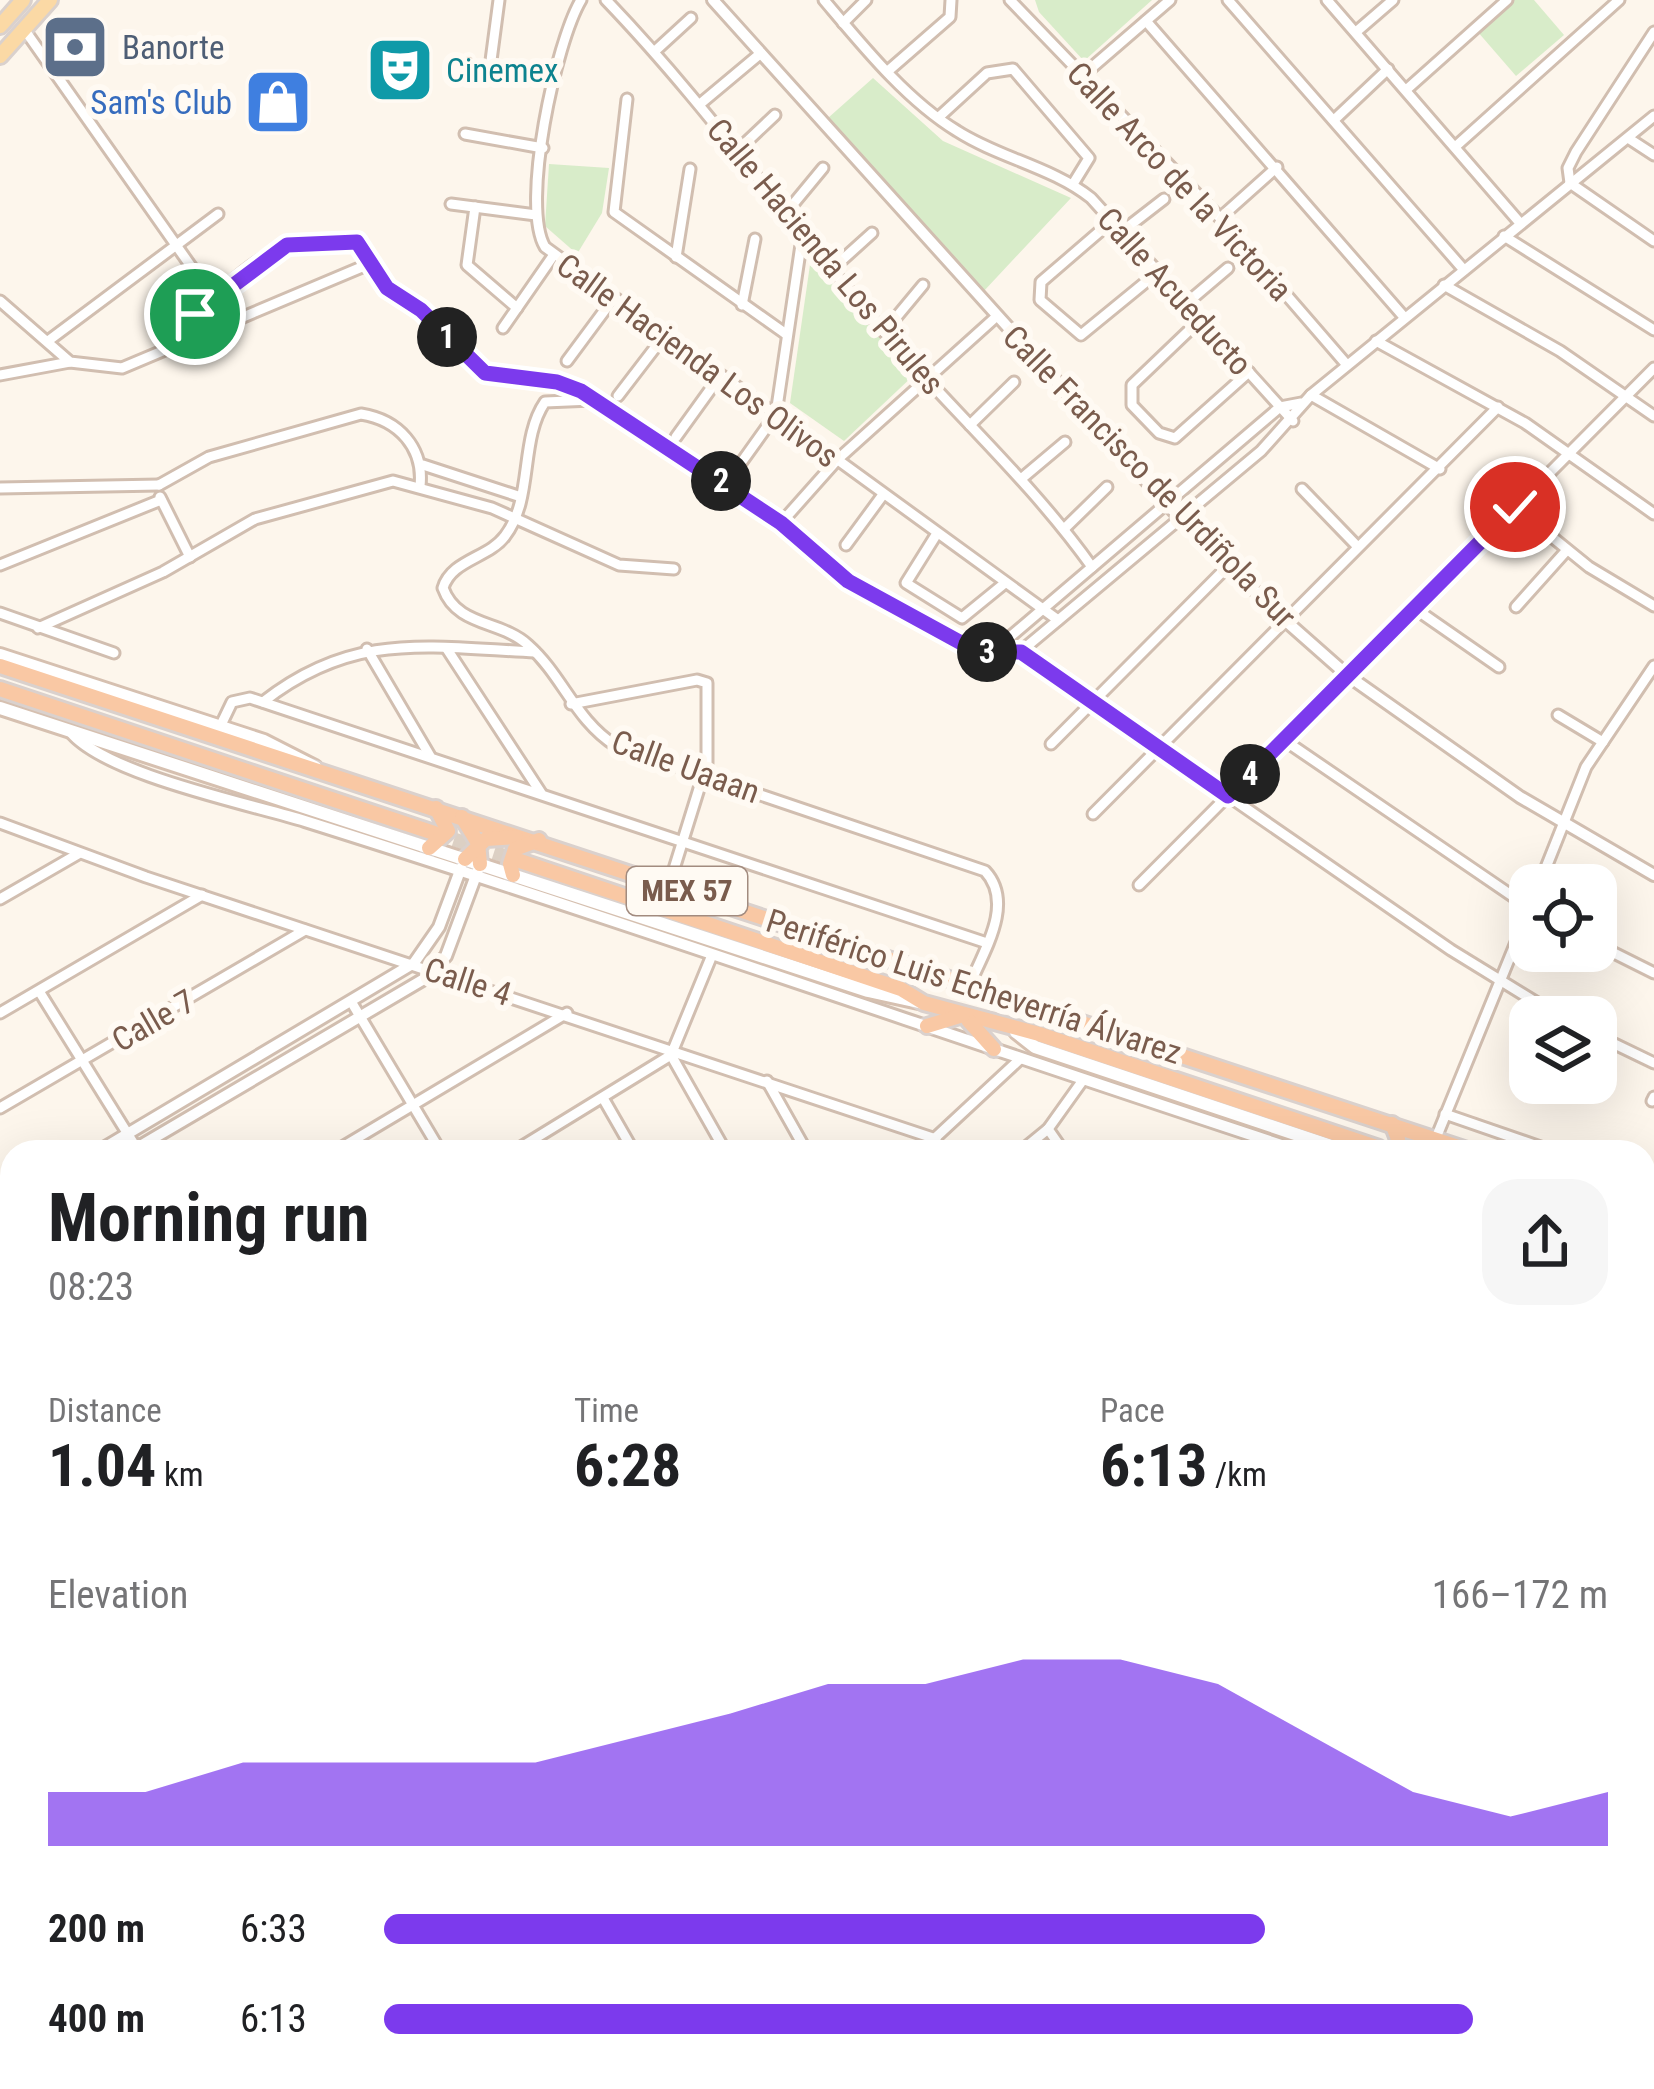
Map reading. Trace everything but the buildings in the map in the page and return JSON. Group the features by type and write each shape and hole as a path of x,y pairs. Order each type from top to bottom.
{"highway":[{"name":"MEX 57","path":"0,666 324,774"},
{"path":"0,689 431,840 448,831 436,808"},
{"name":"Periférico Luis Echeverría Álvarez","path":"324,774 533,838 1392,1124 1423,1140"},
{"path":"458,814 478,843"},
{"path":"478,843 533,838"},
{"path":"516,868 515,849 533,838"},
{"path":"470,868 478,843"},
{"name":"Periférico Luis Echeverría Álvarez","path":"516,868 902,989 924,1003 1016,1032 1039,1034 1357,1140"},
{"path":"927,1026 964,1016 994,1049"},
{"path":"1392,1124 1396,1140"}],"main road":[{"path":"0,26 23,0"},
{"path":"0,56 50,0"},
{"name":"Periférico Luis Echeverría Álvarez","path":"0,655 285,749 324,774"},
{"name":"Periférico Luis Echeverría Álvarez","path":"0,708 431,840 470,868 516,868"},
{"name":"Periférico Luis Echeverría Álvarez","path":"1016,1032 1035,1047 1313,1140"}],"street":[{"path":"490,68 499,0"},
{"name":"Calle Hacienda Los Olivos","path":"581,0 567,27 543,148 536,214 540,238 554,256 1058,620"},
{"name":"Calle Hacienda Los Pirules","path":"606,0 738,150 802,238 1021,479 1092,567"},
{"name":"Calle Francisco de Urdiñola Sur","path":"713,0 1179,517 1288,622 1348,675 1562,824 1654,874"},
{"name":"Calle Acueducto","path":"824,0 939,117 970,139 1073,184 1124,230 1293,421"},
{"path":"843,23 866,0"},
{"path":"888,70 950,16 951,0"},
{"name":"Calle Arco de la Victoria","path":"1010,0 1220,218 1347,365"},
{"path":"1082,76 1170,0"},
{"path":"1228,0 1464,270"},
{"path":"1327,0 1520,223"},
{"path":"1356,32 1393,0"},
{"path":"1406,90 1507,0"},
{"path":"1455,147 1619,0"},
{"path":"655,51 691,18"},
{"path":"1146,21 1404,317"},
{"path":"24,29 173,247 214,299"},
{"path":"1654,32 1568,168 1570,183 1654,241"},
{"path":"700,104 761,53"},
{"path":"469,65 555,80"},
{"path":"939,117 987,73 1013,69 1087,154 1090,165 1073,184"},
{"path":"1334,121 1388,69"},
{"path":"627,98 614,212 787,334"},
{"path":"738,150 775,115"},
{"path":"1021,652 1293,421 1311,394 1654,116"},
{"path":"465,134 543,148"},
{"path":"1628,138 1654,154"},
{"path":"1220,218 1276,167"},
{"path":"785,214 823,168"},
{"path":"676,257 690,169"},
{"path":"1124,230 1164,199"},
{"path":"452,204 536,214"},
{"path":"475,207 467,265 517,308"},
{"path":"48,340 218,214"},
{"path":"1113,220 1041,282 1040,300 1081,335 1158,272"},
{"path":"831,270 872,233"},
{"path":"1504,236 1654,330"},
{"path":"736,470 776,414 802,238"},
{"path":"742,305 754,239"},
{"path":"171,346 195,314 276,251 302,242 357,242 395,295 421,310 477,367 568,384 781,523 848,581 976,651 1021,652 1523,996"},
{"path":"503,328 554,256"},
{"path":"0,375 70,362 122,368 369,264"},
{"path":"1188,302 1228,268"},
{"path":"884,332 923,285"},
{"path":"1444,285 1560,351 1654,416"},
{"path":"567,361 613,299"},
{"path":"0,301 70,362"},
{"path":"781,523 837,460 997,316"},
{"path":"1201,319 1132,385 1132,405 1159,433 1175,438 1249,372"},
{"path":"618,396 664,336"},
{"path":"1376,341 1498,407 1654,514"},
{"path":"1139,885 1654,368"},
{"path":"676,437 720,376"},
{"path":"970,424 1014,382"},
{"path":"1311,394 1440,469"},
{"path":"514,517 535,422 545,403 592,400"},
{"path":"997,648 1280,406 1301,403"},
{"path":"1093,814 1498,407"},
{"path":"0,488 159,485 209,457 348,415 386,421 410,441 423,465 420,486"},
{"path":"1021,479 1065,442"},
{"path":"423,465 518,496"},
{"path":"38,628 190,557 222,535 272,514 381,483 420,486 514,517 619,565 674,569"},
{"path":"159,485 160,500 190,557"},
{"path":"1064,529 1107,487"},
{"path":"1302,489 1357,546"},
{"path":"846,545 882,496"},
{"path":"0,565 160,500"},
{"path":"1515,507 1567,550 1654,606"},
{"name":"Calle Uaaan","path":"514,517 504,538 453,571 442,589 460,613 513,635 535,652 592,729 616,746 985,871 999,892 988,943 969,986"},
{"path":"936,535 907,574 906,583 914,590 962,618 1005,583"},
{"path":"1516,607 1567,550"},
{"path":"1051,744 1228,566"},
{"path":"1414,608 1499,667"},
{"path":"0,613 114,653"},
{"path":"263,702 314,667 367,649 535,652"},
{"path":"367,649 430,756"},
{"path":"447,649 541,793"},
{"path":"1547,864 1603,742 1654,666"},
{"path":"571,704 705,680 704,775 669,885"},
{"path":"220,727 232,702 250,698 988,943"},
{"path":"1558,715 1603,742"},
{"name":"Periférico Luis Echeverría Álvarez","path":"70,731 88,748 148,773 470,868 1018,1060 1266,1140"},
{"path":"1284,740 1509,894"},
{"name":"Calle 4","path":"0,823 78,854 936,1139"},
{"path":"0,899 78,854"},
{"path":"118,1140 414,963 470,868"},
{"path":"154,1140 434,970 454,938 470,868"},
{"path":"0,1013 202,895"},
{"name":"Calle 7","path":"0,1108 305,930"},
{"path":"1617,954 1654,973"},
{"path":"536,1140 673,1052 712,955"},
{"path":"1437,1140 1509,958"},
{"path":"39,991 130,1140"},
{"path":"352,1003 434,1140"},
{"path":"354,1140 567,1013"},
{"path":"1617,1045 1654,1063"},
{"path":"673,1052 720,1140"},
{"path":"936,1139 1018,1060"},
{"path":"1035,1140 1083,1080"},
{"path":"767,1081 800,1140"},
{"path":"603,1099 627,1140"},
{"path":"1444,1114 1520,1140"},
{"path":"1048,1129 1056,1140"}],"green space":[{"path":"1035,0 1152,0 1084,61 1039,12"},
{"path":"1513,0 1534,0 1564,35 1516,76 1477,31"},
{"path":"873,78 943,141 1071,198 983,292 828,118"},
{"path":"549,164 609,168 602,213 577,254 545,226"},
{"path":"812,251 916,373 844,441 790,403"}],"tunnel":[{"path":"434,833 520,861"}],"place":[{"name":"Banorte","path":"75,47"},
{"name":"Cinemex","path":"400,70"},
{"name":"Sam's Club","path":"278,102"}],"route":[{"path":"195,314 287,245 357,242 387,288 421,310 485,373 568,384 581,391 781,523 848,581 976,651 1021,652 1228,796 1515,507"}]}
